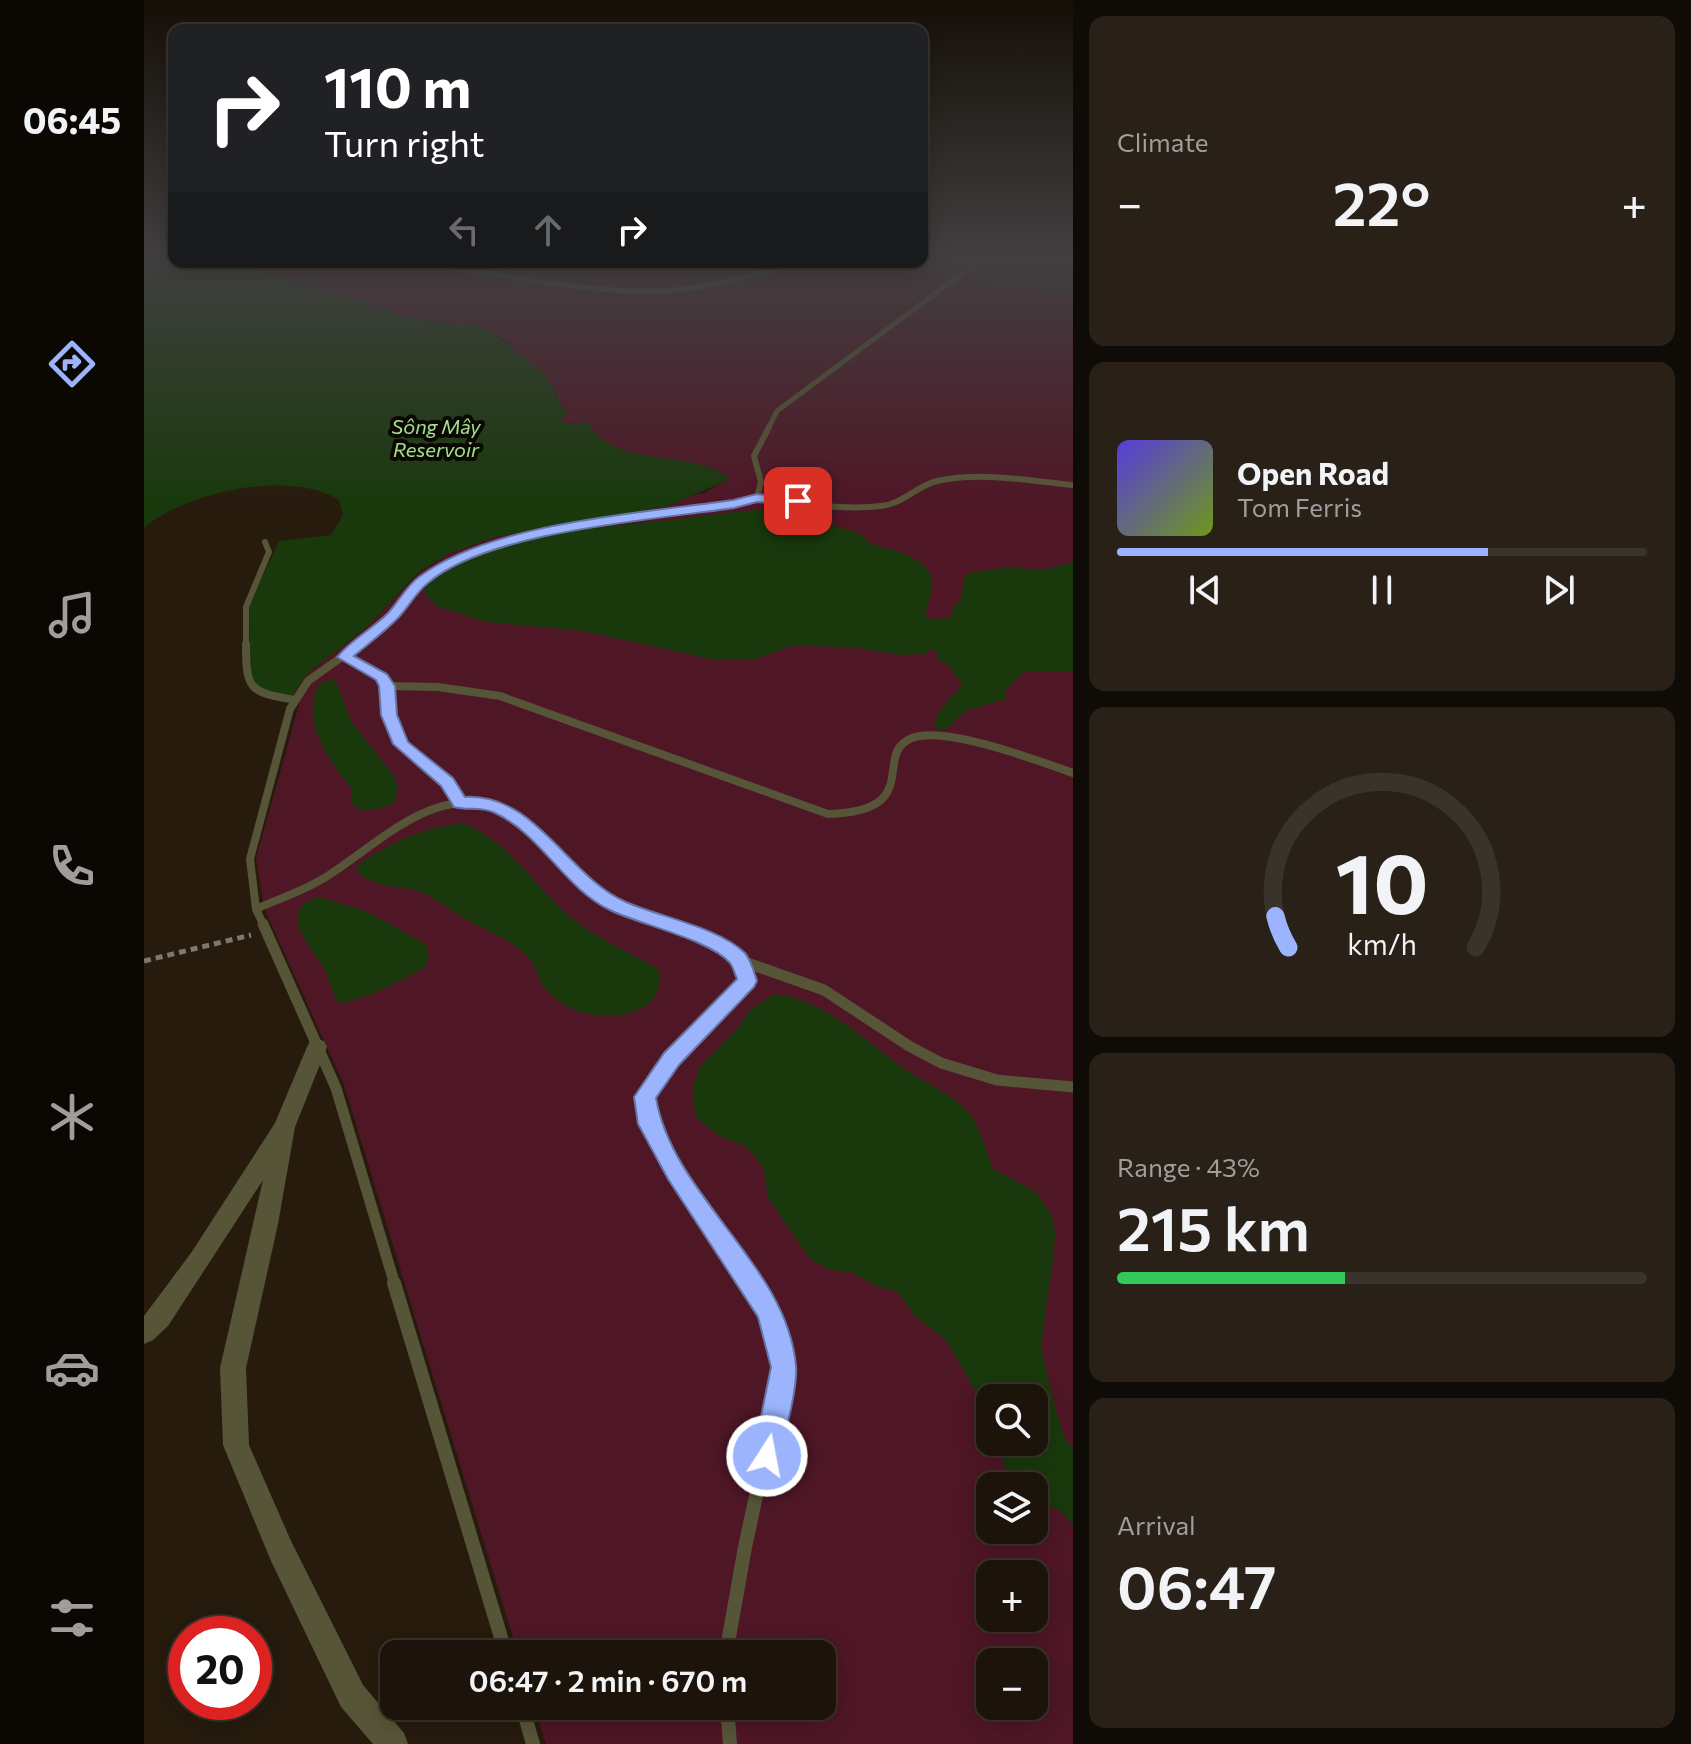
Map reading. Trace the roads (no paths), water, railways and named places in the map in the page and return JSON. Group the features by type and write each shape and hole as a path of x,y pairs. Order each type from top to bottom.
{"street":[{"path":"144,1332 159,1318 199,1261 284,1127 317,1047"},
{"path":"284,1127 266,1224 233,1368 236,1445 281,1551 352,1696 393,1744"}],"lane":[{"path":"757,498 761,482 754,456 777,411 873,339"},
{"path":"502,1640 336,1088 256,909 250,859 252,845 295,700 308,681 344,657 392,616 422,580 460,557 536,534 743,503 757,498 887,506 909,499 928,483 941,480 997,479 1073,485"},
{"path":"265,542 269,552 245,614 246,678 251,686 261,692 295,700"},
{"path":"344,657 382,677 387,686 386,704 401,744 447,782 460,803"},
{"path":"387,686 438,687 500,696 828,814 855,816 874,807 893,783 896,752 908,739 924,735 964,741 1073,773"},
{"path":"256,909 326,878 416,817 435,808 483,801 505,811 532,831 588,887 616,906 720,945 739,960 807,982 844,1001 925,1056 977,1074 1027,1086 1073,1087"},
{"path":"728,1640 784,1367 769,1312 676,1172 649,1124 645,1097 671,1059 747,981 739,960"},
{"path":"526,1720 533,1744"},
{"path":"728,1720 730,1744"}],"water":[{"name":"Sông Mây Reservoir","path":"144,339 501,339 544,375 567,412 560,419 567,424 588,422 600,437 616,447 699,464 717,470 730,479 668,506 495,537 450,553 419,572 366,628 309,672 291,697 268,691 250,677 249,606 279,541 331,535 343,515 339,500 319,491 294,486 239,489 185,504 144,528"},
{"path":"801,508 810,517 860,534 871,544 901,552 922,563 931,574 932,588 925,616 932,619 951,618 954,604 960,602 965,576 969,573 1007,567 1044,570 1073,562 1073,672 1024,672 1006,690 1006,699 965,711 945,730 934,728 936,721 941,709 962,685 949,666 938,659 937,651 899,655 858,648 794,645 755,659 716,660 582,631 487,622 438,607 425,595 425,586 452,569 481,555 543,537"},
{"path":"332,679 337,683 351,721 395,777 398,789 394,803 376,810 358,809 352,802 352,789 326,753 315,727 314,699 319,684"},
{"path":"463,823 480,831 509,854 559,907 583,926 658,969 658,989 653,998 645,1006 620,1015 592,1015 578,1011 554,997 521,950 428,895 373,882 358,872 357,866 394,843 420,832"},
{"path":"319,897 366,911 426,944 429,957 425,968 373,994 340,1004 325,970 300,929 298,919 299,910"},
{"path":"774,994 814,1006 850,1027 900,1066 957,1101 968,1112 983,1138 992,1168 1036,1192 1052,1216 1054,1251 1041,1347 1056,1411 1065,1438 1073,1449 1073,1525 1060,1511 1048,1505 1048,1472 1008,1472 1000,1456 1048,1456 1048,1384 976,1384 976,1392 946,1340 914,1315 898,1292 877,1286 850,1272 830,1270 810,1259 768,1198 764,1170 755,1156 743,1145 721,1137 697,1119 693,1102 694,1083 700,1067 736,1030 750,1010"}]}
